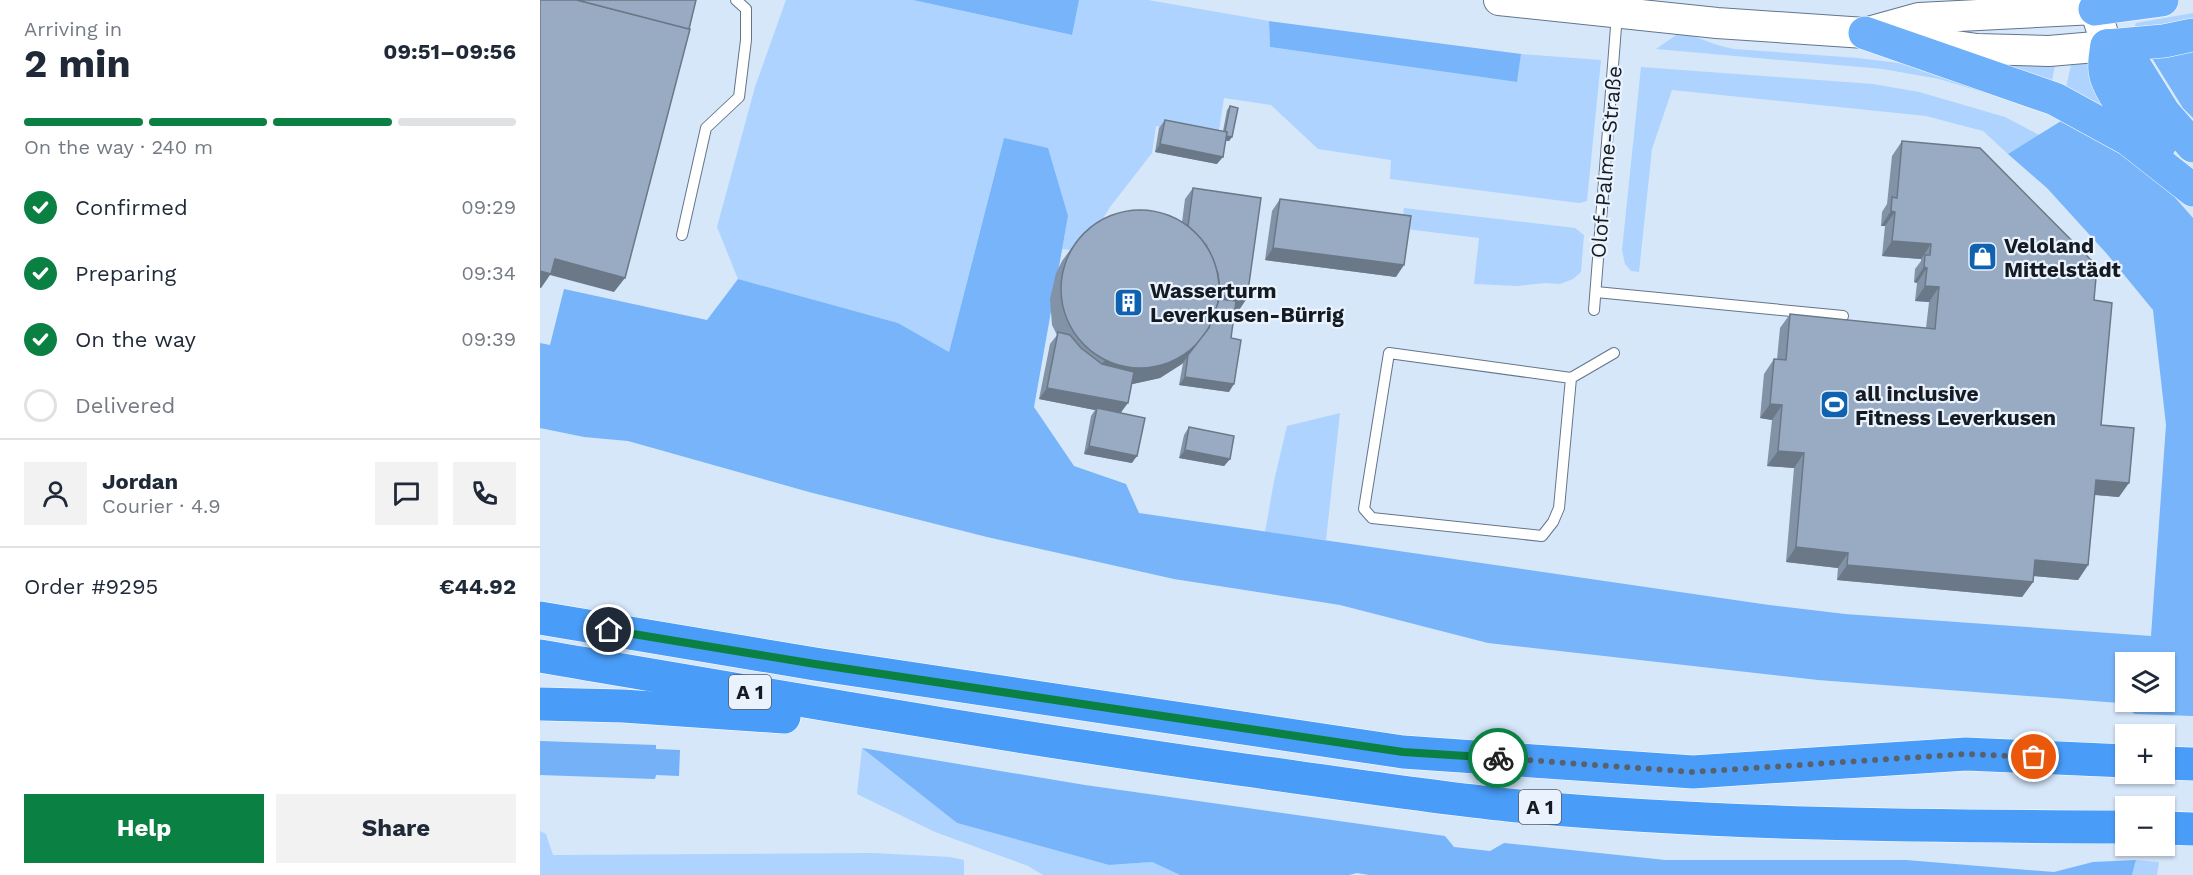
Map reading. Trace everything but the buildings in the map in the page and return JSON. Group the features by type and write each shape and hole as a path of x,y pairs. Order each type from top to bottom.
{"highway":[{"path":"2095,9 2162,0"},
{"path":"1865,33 2055,99 2128,139 2193,190"},
{"path":"2107,46 2164,41 2193,35"},
{"path":"2107,46 2126,56 2164,113 2193,146"},
{"path":"2107,46 2104,65 2106,78 2119,100 2136,123 2193,172"},
{"name":"A 1","path":"540,618 815,664 1403,752 1693,772 1966,754 2115,761"},
{"name":"A 1","path":"540,656 960,728 1325,782 1507,805 1699,818 1933,826 2115,827"},
{"path":"540,704 623,706 960,728"},
{"path":"2175,828 2193,829"}],"main road":[{"path":"1499,0 1717,23 1865,33 1977,49 2049,51 2107,46 2095,9 1919,18 1865,33"}],"lane":[{"path":"682,235 706,128 739,97 746,40 746,9 736,0"},
{"name":"Olof-Palme-Straße","path":"1594,310 1617,13"},
{"path":"1596,292 1843,316"},
{"path":"1571,378 1559,508 1553,522 1542,536 1372,518 1365,509 1389,353 1571,378 1614,353"}],"shaded area":[{"path":"786,0 913,0 1071,35 1079,0 1148,0 1269,21 1270,47 1517,82 1521,54 1601,60 1587,201 1579,203 1390,179 1391,160 1318,149 1271,105 1224,98 1218,137 1156,126 1152,153 1110,207 1083,251 1062,249 1068,216 1004,138 949,352 898,323 738,279 717,227 755,87"},
{"path":"913,0 1079,0 1072,35"},
{"path":"2193,13 2193,26 2134,28 2136,23"},
{"path":"1269,21 1521,54 1517,82 1270,47"},
{"path":"1679,33 1734,49 1858,58 1914,65 2013,101 1939,79 1883,69 1656,49"},
{"path":"2193,48 2193,118 2183,108 2152,58"},
{"path":"2087,63 2097,85 2120,118 2065,92 2071,65"},
{"path":"2055,65 2051,86 2003,66"},
{"path":"1641,67 1873,84 1919,92 2005,117 2039,135 2008,154 1983,131 1926,116 1672,90 1652,149 1639,272 1631,271 1625,264 1622,250"},
{"path":"2066,118 2157,177 2193,218 2193,716 2135,714 2132,712 2175,712 2175,652 2115,652 2115,703 1818,680 1488,643 1340,605 1174,579 987,537 809,492 628,441 584,437 540,428 540,343 550,345 564,289 707,320 738,279 898,323 949,352 1004,138 1048,148 1068,216 1034,407 1074,466 1126,484 1139,513 1769,605 1845,614 2151,636 2166,425 2153,310 2107,254 2047,188 2008,154"},
{"path":"1404,208 1575,228 1584,235 1581,272 1573,279 1560,284 1517,286 1474,284 1479,238 1406,229 1402,225"},
{"path":"1340,413 1326,540 1265,532 1287,426"},
{"path":"540,741 656,745 656,749 680,750 679,776 656,775 655,779 540,775"},
{"path":"862,748 957,823 1109,865 1152,862 1180,875 1043,875 1028,866 935,832 857,794"},
{"path":"862,748 1085,785 1445,836 1454,847 1490,851 1504,843 1665,860 1906,860 2054,872 2093,862 2136,860 2132,875 1369,875 1357,873 1349,875 1180,875 1152,862 1109,865 957,823"},
{"path":"540,831 546,834 553,855 873,853 950,857 964,860 964,875 540,875"},
{"path":"2136,860 2159,862 2157,875 2132,875"}],"way so far":[{"path":"1498,758 1693,772 1966,754 2034,757"}],"place":[{"name":"Veloland Mittelstädt","path":"1983,257"},
{"name":"Wasserturm Leverkusen-Bürrig","path":"1129,302"},
{"name":"all inclusive Fitness Leverkusen","path":"1834,405"}],"route":[{"path":"609,630 815,664 1403,752 1498,758"}]}
